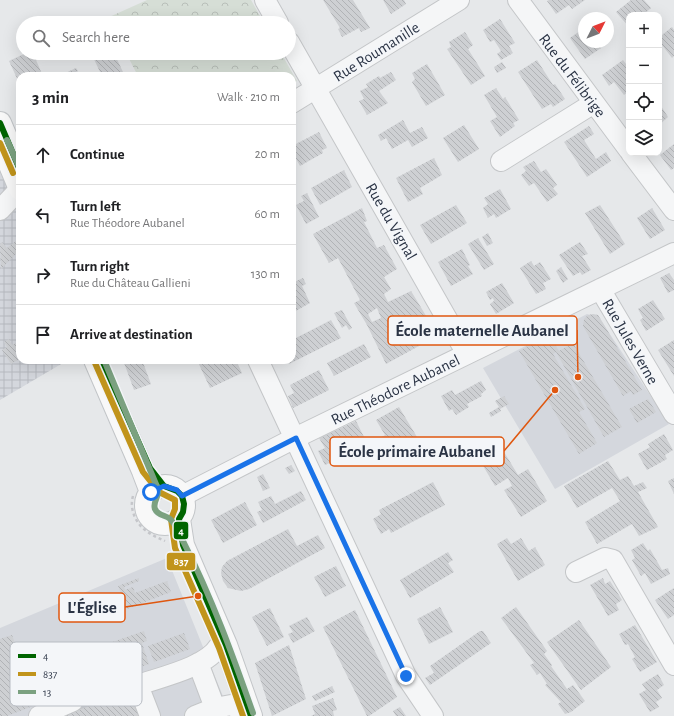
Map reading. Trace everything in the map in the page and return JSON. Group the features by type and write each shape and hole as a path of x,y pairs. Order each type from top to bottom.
{"main road":[{"path":"0,123 16,161"},
{"path":"0,142 16,179"},
{"path":"97,364 143,471 165,491 184,504 183,512 172,522"},
{"path":"104,364 150,468 165,491"},
{"path":"165,491 147,498 145,506 151,519 172,522"},
{"path":"172,522 176,545 246,714"},
{"path":"172,522 226,645 246,714"}],"street":[{"path":"265,0 274,16"},
{"name":"Rue Roumanille","path":"296,100 459,0"},
{"name":"Rue du Félibrige","path":"518,0 626,146"},
{"name":"Rue du Vignal","path":"296,54 468,354"},
{"path":"501,161 594,103"},
{"path":"633,156 674,210"},
{"path":"0,210 16,194"},
{"name":"Rue Théodore Aubanel","path":"165,491 296,438 674,253"},
{"name":"Rue Jules Verne","path":"600,289 674,414"},
{"path":"260,364 296,438 406,676 434,716"},
{"path":"576,572 605,558 613,560 674,665"},
{"path":"142,684 198,663 212,656 219,646"},
{"path":"198,663 215,708"},
{"path":"142,695 150,716"},
{"path":"195,716 215,708 231,705 246,714"},
{"path":"39,716 62,706"}],"shaded area":[{"path":"0,171 16,209 16,364 61,364 0,400"},
{"path":"587,314 600,319 669,424 555,489 483,368"},
{"path":"167,558 231,716 0,716 0,628"}],"green space":[{"path":"147,0 251,0 260,16 111,16"},
{"path":"130,60 285,60 292,72 136,72"}],"building":[{"path":"323,0 353,0 370,28 361,32 359,28 342,37 338,29 340,28"},
{"path":"383,0 404,0 406,4 391,14"},
{"path":"585,0 572,9 569,5 556,14 547,1"},
{"path":"631,0 644,0 651,8 646,12 626,12 626,24 616,12"},
{"path":"500,19 515,43 509,46 513,53 501,60 497,54 501,51 494,40 490,42 483,30"},
{"path":"672,27 674,30 674,56 672,58 662,45 662,35"},
{"path":"465,32 473,45 468,49 485,76 471,85 447,49 451,47 449,42"},
{"path":"578,32 578,48 601,48 585,59 570,38"},
{"path":"16,58 16,60 36,60 41,72 16,72 16,76 9,61"},
{"path":"94,60 117,60 123,72 100,72"},
{"path":"537,60 553,85 555,84 565,99 553,107 551,104 542,109 518,72"},
{"path":"623,60 626,64 626,93 624,95 614,82 609,86 602,75"},
{"path":"502,62 506,68 497,73 494,67"},
{"path":"427,64 445,95 426,106 412,82 415,79 412,73"},
{"path":"76,68 78,71 76,72 68,72"},
{"path":"391,72 396,80 379,91 388,103 367,115 359,101 364,99 360,91 368,87 366,84 379,76 380,78"},
{"path":"496,88 503,99 505,97 519,120 513,123 515,126 500,137 490,121 497,117 484,95"},
{"path":"662,108 668,117 662,122"},
{"path":"403,120 410,133 422,127 428,138 412,147 408,140 392,149 386,138 381,141 378,135"},
{"path":"464,125 479,149 458,162 443,138"},
{"path":"589,126 594,134 584,140 596,159 606,152 611,161 587,177 564,142"},
{"path":"319,132 327,148 322,150 323,153 300,166 296,158 296,144"},
{"path":"674,144 674,168 671,170 661,156"},
{"path":"434,158 442,175 420,188 423,194 408,202 396,178"},
{"path":"534,161 541,172 546,169 557,185 553,188 558,194 547,202 534,183 529,186 521,175 526,171 523,167"},
{"path":"344,170 352,187 320,205 311,188"},
{"path":"500,189 511,209 496,218 494,214 488,218 483,208 488,204 484,198"},
{"path":"307,193 319,217 306,224 296,205 304,201 301,196"},
{"path":"456,205 467,223 431,244 420,225"},
{"path":"600,205 625,244 610,254 585,213"},
{"path":"362,208 367,221 364,222 377,248 384,245 397,269 384,277 391,289 384,294 388,302 411,291 431,324 421,329 428,341 386,364 367,325 354,303 360,300 338,258 329,263 313,234","holes":["377,308 381,318 372,322 368,314"]},
{"path":"652,208 665,230 650,239 637,218"},
{"path":"488,233 493,243 487,246 482,237"},
{"path":"478,238 494,264 484,270 468,244"},
{"path":"16,241 16,254 1,269 0,244 2,242 7,248"},
{"path":"580,242 588,254 582,256 591,270 582,275 580,272 573,276 559,255"},
{"path":"462,249 470,265 468,266 473,274 451,286 438,262"},
{"path":"531,261 534,266 540,262 551,279 543,283 546,289 536,294 520,268"},
{"path":"561,267 568,279 563,283 556,271"},
{"path":"669,273 674,280 674,290 668,293 660,278"},
{"path":"303,278 306,284 302,286 310,303 296,311 296,281"},
{"path":"502,283 514,303 496,314 490,304 494,301 493,298 490,300 486,292"},
{"path":"653,300 665,319 646,331 640,320 643,318 638,309"},
{"path":"342,310 352,328 349,330 346,325 342,328 334,313"},
{"path":"588,315 598,315 642,390 633,395 631,391 623,396 583,326 584,319"},
{"path":"331,320 341,338 296,360 296,338"},
{"path":"550,337 559,351 573,343 622,427 604,437 556,352 553,354 585,409 579,412 597,443 579,454 519,351 538,340 539,343"},
{"path":"9,339 12,345 16,343 16,361 11,364 2,350 7,347 4,342"},
{"path":"674,340 674,376 658,350"},
{"path":"364,344 371,357 334,376 327,363"},
{"path":"124,364 144,364 151,384 134,390"},
{"path":"199,364 238,364 242,373 210,388"},
{"path":"319,370 329,390 293,408 288,396 294,393 290,385"},
{"path":"481,381 486,390 481,394 482,396 467,404 469,407 456,415 452,409 449,411 441,396 452,390 455,395"},
{"path":"504,396 509,404 500,409 501,411 491,417 489,413 499,407 495,401"},
{"path":"648,399 656,412 637,423 629,409"},
{"path":"399,407 426,452 412,460 409,455 418,450 413,442 386,459 376,441 385,435 376,420"},
{"path":"356,421 368,445 325,465 318,451 325,448 319,438"},
{"path":"664,434 673,450 665,455 667,459 647,470 638,454 650,447 648,444"},
{"path":"501,447 518,475 528,469 547,501 521,517 504,490 512,486 508,478 495,486 479,459"},
{"path":"608,461 620,480 628,476 634,486 643,482 647,488 638,492 658,527 639,536 632,524 597,544 585,522 620,501 612,488 577,508 564,486"},
{"path":"291,465 295,471 289,474 285,468"},
{"path":"263,474 270,488 263,491 257,477"},
{"path":"674,478 674,494 668,481"},
{"path":"433,482 445,505 391,533 389,529 381,534 373,519 381,514 379,510"},
{"path":"301,491 306,500 263,523 257,512 262,510 258,502 271,496 275,504"},
{"path":"245,502 257,525 223,543 211,520"},
{"path":"288,529 297,546 318,535 325,548 249,589 241,591 228,588 223,581 221,573 222,567 227,561"},
{"path":"507,538 511,544 521,538 529,551 535,547 545,565 518,581 497,544"},
{"path":"643,543 648,551 650,549 662,570 668,568 670,574 651,584 645,573 641,576 632,560 635,558 631,550"},
{"path":"448,552 453,560 448,563 454,572 410,598 400,580"},
{"path":"336,566 346,586 325,597 314,577"},
{"path":"139,578 139,581 124,587 125,590 133,587 135,593 167,581 171,592 127,609 118,586"},
{"path":"603,578 605,584 610,581 622,600 616,604 619,610 608,616 590,585"},
{"path":"674,588 674,615 668,619 655,600"},
{"path":"440,607 453,632 429,644 417,619"},
{"path":"516,607 547,651 544,654 567,689 573,685 585,701 571,712 565,714 558,704 561,702 545,685 547,684 540,673 537,675 530,665 534,663 501,618"},
{"path":"270,608 284,637 267,646 252,617"},
{"path":"355,610 397,697 369,716 367,716 323,627"},
{"path":"307,617 315,631 293,643 288,634 293,632 289,626"},
{"path":"579,620 611,667 581,690 547,642"},
{"path":"635,625 657,662 640,672 632,659 635,657 628,644 625,645 619,634"},
{"path":"144,631 147,641 142,643 112,642"},
{"path":"480,631 483,631 491,643 430,685 425,678 434,673 430,666"},
{"path":"184,633 190,649 154,662 148,646"},
{"path":"12,635 15,642 10,642 10,706 33,706 7,716 0,716 0,639"},
{"path":"142,643 149,664 142,666"},
{"path":"289,645 306,699 272,716 255,663"},
{"path":"658,674 664,685 657,690 662,698 656,702 659,707 650,712 639,694 646,690 642,684"},
{"path":"332,686 335,692 315,701 312,696"},
{"path":"333,698 337,710 333,711 334,716 311,716 315,714 312,706"},
{"path":"79,706 135,706 139,716 59,716 80,708"},
{"path":"400,707 406,716 396,716 393,711"}],"transit line":[{"name":"4","path":"0,123 16,161"},
{"name":"13","path":"7,140 16,160"},
{"name":"837","path":"0,143 13,173"},
{"name":"837","path":"95,364 143,472 159,492 175,500 175,509 171,519 175,548 219,648 243,716"},
{"name":"4","path":"104,364 150,468 164,486 177,491 182,496 184,504 183,512 179,519 183,545 226,645 251,716"},
{"name":"13","path":"106,364 158,489 158,494 154,504 155,509 158,513 170,519 178,530 222,627 253,713"}],"place":[{"name":"École maternelle Aubanel","path":"578,377"},
{"name":"École primaire Aubanel","path":"555,390"},
{"name":"L'Église","path":"198,596"}],"route":[{"path":"151,492 154,489 164,486 177,490 182,496 296,438 406,676"}]}
